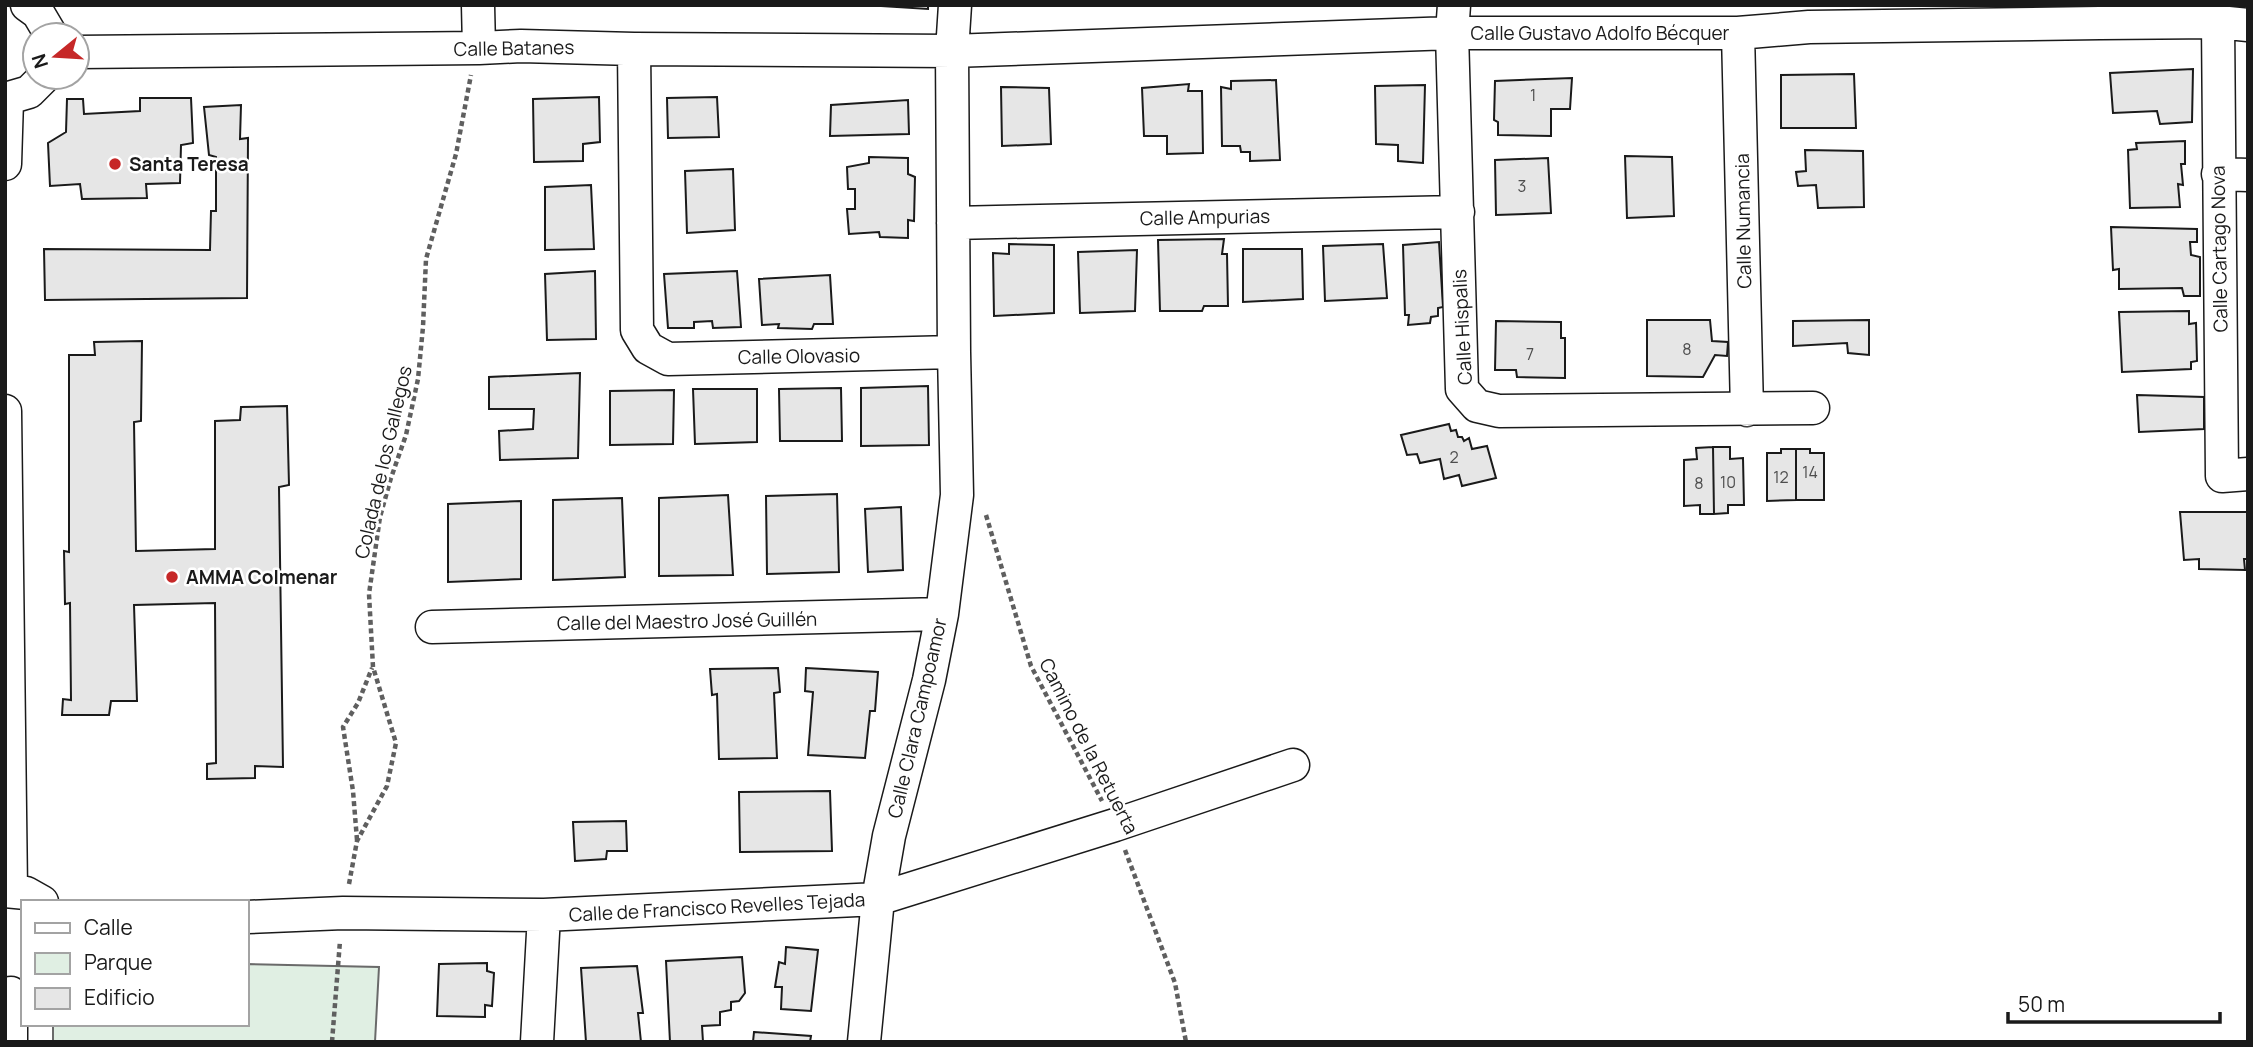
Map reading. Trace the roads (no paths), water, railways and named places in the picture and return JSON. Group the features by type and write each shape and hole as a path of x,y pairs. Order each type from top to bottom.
{"street":[{"path":"27,5 38,13 43,21"},
{"path":"478,5 479,48"},
{"path":"954,352 952,51 955,5"},
{"name":"Calle Gustavo Adolfo Bécquer","path":"952,51 1453,19 1738,33 1809,27 2233,23"},
{"name":"Calle Hispalis","path":"1453,19 1462,388 1477,405 1499,411 1813,408"},
{"name":"Calle Cartago Nova","path":"2233,23 2235,475"},
{"name":"Calle Numancia","path":"1738,33 1747,410"},
{"name":"Calle Batanes","path":"91,52 521,46 952,51"},
{"name":"Calle Olovasio","path":"634,49 637,330 648,348 668,359 954,352"},
{"path":"5,164 6,100 30,91"},
{"name":"Calle Ampurias","path":"953,223 1458,212"},
{"name":"Calle Clara Campoamor","path":"864,1042 878,899 889,836 929,680 942,614 957,495 954,352"},
{"path":"5,411 8,890 26,893 38,900"},
{"name":"Calle del Maestro José Guillén","path":"432,627 942,614"},
{"name":"Calle de Francisco Revelles Tejada","path":"248,917 343,913 544,915 878,899 1115,825 1293,765"},
{"path":"537,1042 544,915"},
{"path":"11,1042 13,992"}],"place":[{"name":"Santa Teresa","path":"115,164"},
{"name":"AMMA Colmenar","path":"172,577"}]}
